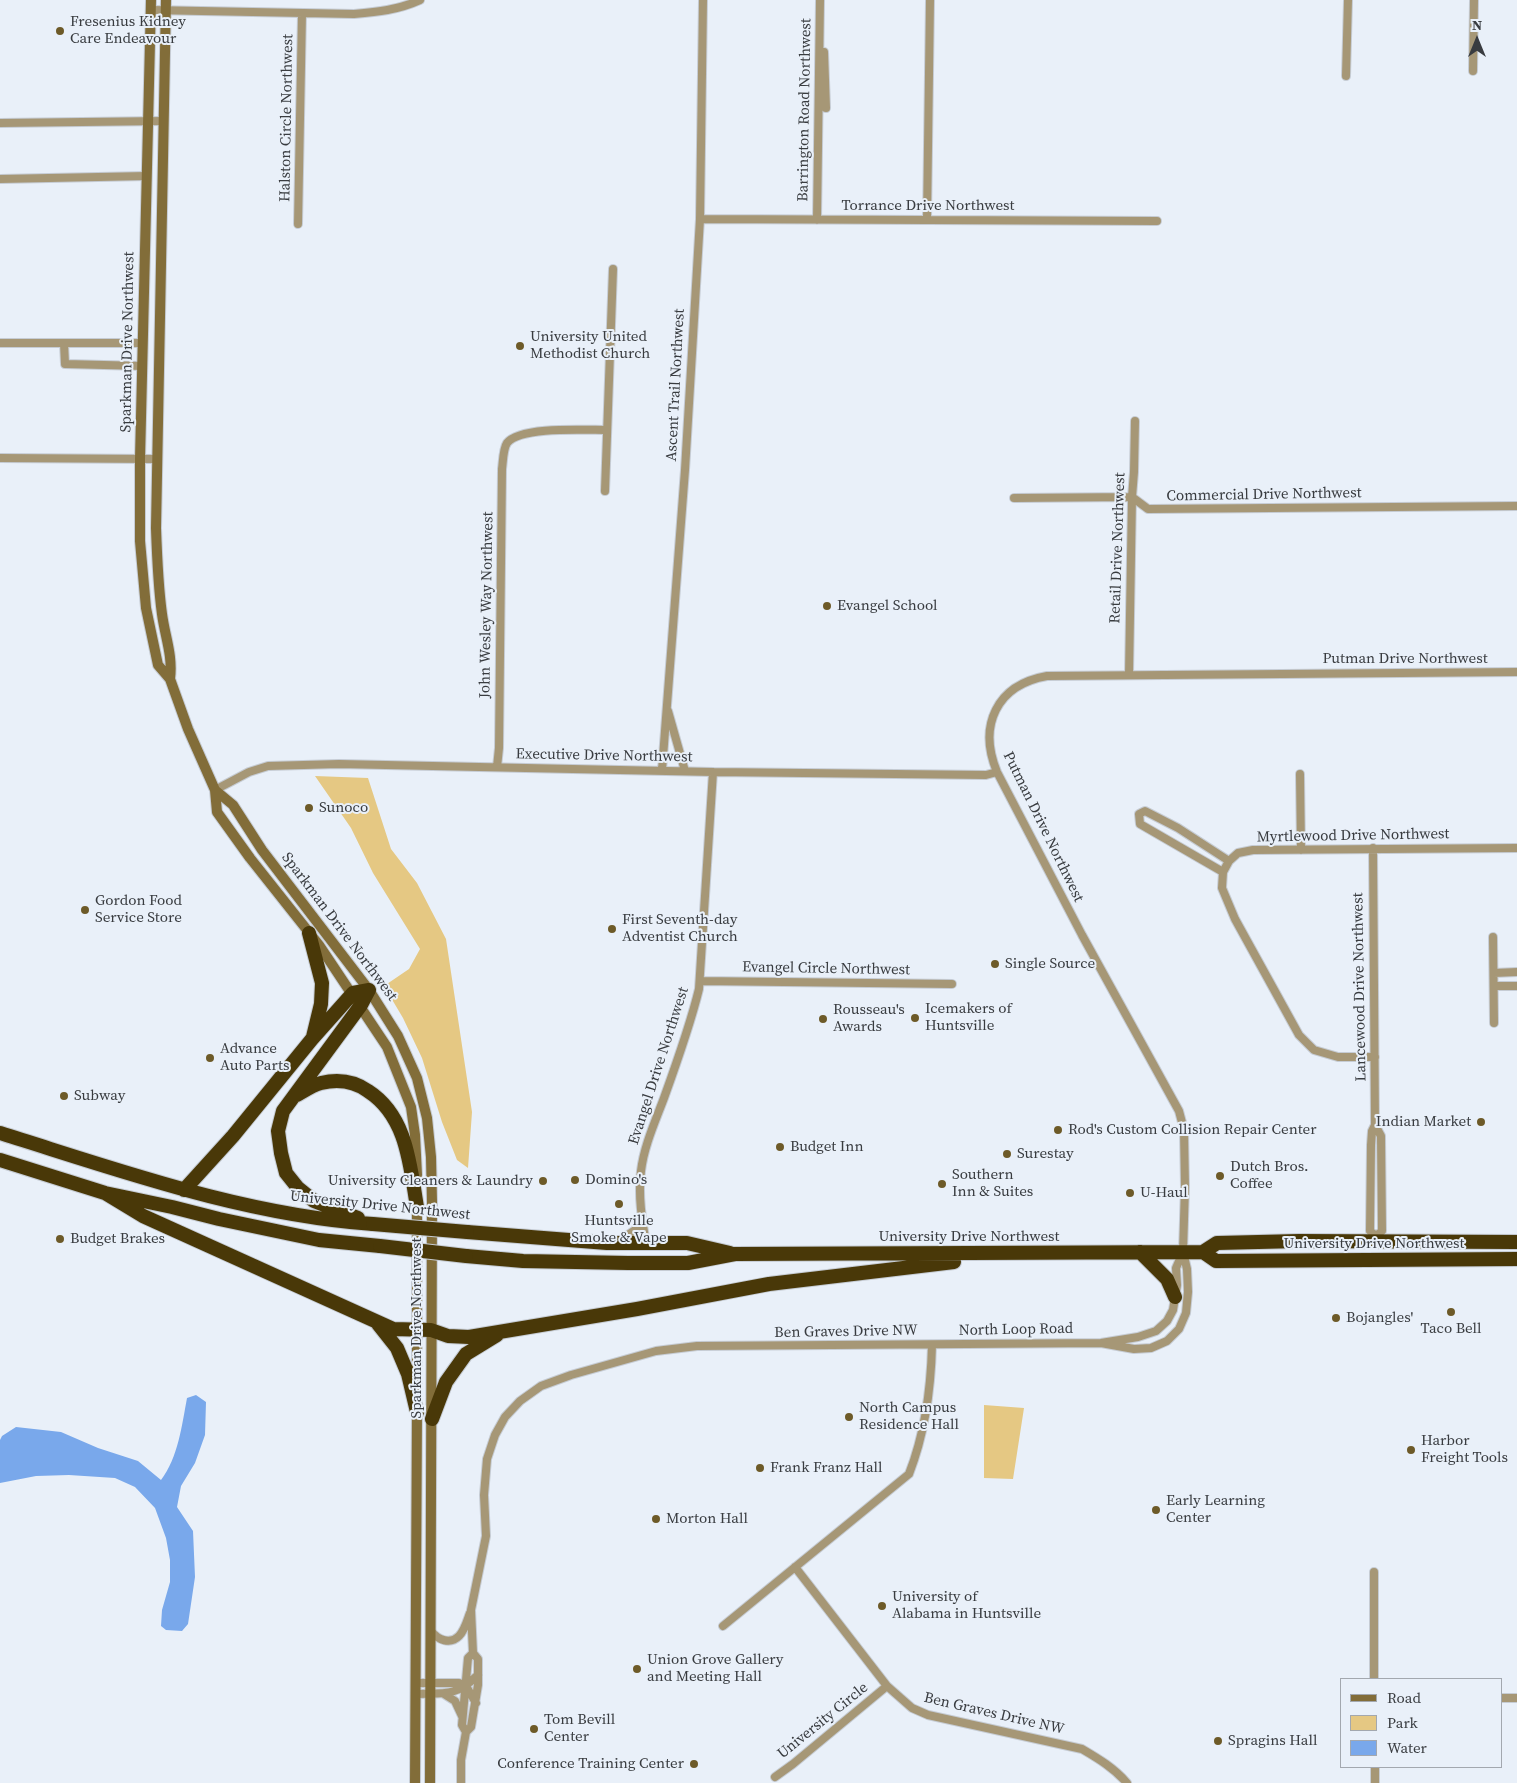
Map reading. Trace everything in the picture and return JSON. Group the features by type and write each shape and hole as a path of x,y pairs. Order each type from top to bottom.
{"highway":[{"path":"309,933 322,983 321,1004 312,1039"},
{"path":"184,1190 233,1136 312,1039 369,990"},
{"path":"357,999 296,1095 283,1111 278,1131 286,1173 298,1188 314,1201 373,1224"},
{"path":"296,1095 319,1084 342,1080 362,1087 379,1098 391,1112 402,1133 410,1159 417,1206"},
{"name":"University Drive Northwest","path":"0,1133 184,1190 284,1212 345,1222 613,1244 687,1243 736,1254"},
{"name":"University Drive Northwest","path":"0,1160 105,1193 319,1240 536,1262 688,1263 736,1254 1203,1252 1217,1243 1376,1239 1517,1242"},
{"path":"105,1193 143,1216 393,1329 431,1330 442,1332 448,1336 468,1337 502,1332 784,1282 918,1265 1042,1253"},
{"path":"1349,1260 1356,1251 1374,1249 1376,1239"},
{"path":"1380,1259 1382,1252 1395,1250 1406,1241"},
{"path":"536,1262 548,1256 558,1255 634,1255 646,1244"},
{"path":"1140,1252 1167,1279 1175,1297"},
{"name":"University Drive Northwest","path":"1203,1252 1216,1261 1517,1259"},
{"path":"376,1321 397,1348 408,1374 417,1412"},
{"path":"432,1419 446,1382 466,1354 502,1332"}],"main road":[{"name":"Sparkman Drive Northwest","path":"151,5 140,459 140,541 146,608 158,665 170,679 214,790 217,812 250,858 309,933 357,999 388,1047 411,1108 416,1135 415,1783"},
{"name":"Sparkman Drive Northwest","path":"166,5 157,459 157,574 162,616 172,664 170,679"},
{"name":"Sparkman Drive Northwest","path":"214,790 232,805 262,850 369,990 398,1036 417,1078 427,1118 432,1157 430,1783"}],"street":[{"path":"151,5 302,13 376,12 406,6 420,0"},
{"name":"Ascent Trail Northwest","path":"662,770 684,480 700,219 703,0"},
{"path":"821,0 826,108"},
{"name":"Barrington Road Northwest","path":"817,220 821,0"},
{"path":"927,220 930,0"},
{"path":"1346,76 1348,0"},
{"path":"1473,72 1474,0"},
{"name":"Halston Circle Northwest","path":"298,224 302,13"},
{"path":"0,123 164,121"},
{"path":"0,179 147,176"},
{"name":"Torrance Drive Northwest","path":"700,219 1157,221"},
{"path":"605,491 613,269"},
{"path":"0,343 143,343"},
{"path":"64,343 65,364 143,366"},
{"name":"Retail Drive Northwest","path":"1129,675 1135,421"},
{"name":"John Wesley Way Northwest","path":"497,767 499,748 502,469 507,443 518,434 553,430 606,430"},
{"path":"0,458 157,459"},
{"path":"1014,498 1132,497"},
{"name":"Commercial Drive Northwest","path":"1132,497 1148,510 1517,506"},
{"name":"Putman Drive Northwest","path":"1183,1252 1184,1130 1179,1111 1082,935 997,772 989,745 989,732 994,714 1007,696 1015,689 1025,682 1047,676 1517,672"},
{"path":"667,706 685,771"},
{"name":"Executive Drive Northwest","path":"214,790 249,772 268,766 339,764 713,772 986,775 997,772"},
{"name":"Evangel Drive Northwest","path":"646,1244 640,1189 643,1161 650,1133 694,1013 700,981 713,772"},
{"path":"1300,774 1301,850"},
{"path":"1224,872 1140,824 1139,814 1145,811 1178,828 1229,861 1224,872 1222,888 1235,919 1299,1035 1314,1050 1338,1057 1375,1057"},
{"name":"Lancewood Drive Northwest","path":"1373,848 1375,1125 1372,1131 1371,1144 1370,1231 1376,1239 1382,1231 1381,1136 1375,1125"},
{"name":"Myrtlewood Drive Northwest","path":"1229,861 1238,853 1253,850 1517,848"},
{"path":"1493,937 1494,1023"},
{"path":"1494,973 1517,972"},
{"name":"Evangel Circle Northwest","path":"700,981 952,984"},
{"path":"1494,986 1517,986"},
{"path":"613,1244 635,1230 642,1218"},
{"name":"North Loop Road","path":"932,1345 1101,1343 1138,1337 1156,1331 1167,1321 1173,1310 1177,1285 1176,1268 1183,1252"},
{"name":"North Loop Road","path":"1101,1343 1134,1349 1151,1348 1167,1341 1179,1329 1186,1313 1188,1292 1187,1270 1183,1252"},
{"name":"Ben Graves Drive NW","path":"461,1783 461,1760 466,1732 471,1727 476,1703 478,1659 473,1653 471,1610 486,1536 484,1495 487,1459 495,1435 505,1417 520,1400 541,1386 571,1375 656,1351 697,1346 932,1345 932,1374 920,1444 909,1474 795,1567 888,1686 912,1708 921,1713 1082,1750 1102,1760 1127,1783"},
{"path":"723,1626 795,1567"},
{"path":"1374,1572 1374,1678"},
{"path":"431,1631 434,1636 444,1641 455,1639 463,1630 471,1610"},
{"name":"Ben Graves Drive NW","path":"466,1732 462,1725 468,1658 473,1653"},
{"path":"444,1694 459,1690 478,1675"},
{"path":"416,1683 444,1694 455,1701 463,1719"},
{"path":"415,1694 430,1688 459,1683 466,1686 476,1703"},
{"name":"University Circle","path":"775,1777 888,1686"},
{"path":"1502,1698 1517,1698"},
{"path":"1374,1783 1375,1768"}],"green space":[{"path":"315,776 368,778 391,849 417,883 446,939 472,1112 468,1168 457,1160 442,1122 422,1058 403,1018 384,986 409,969 420,949 373,873 351,828"},
{"path":"984,1405 1024,1408 1013,1479 984,1478"}],"water":[{"path":"196,1395 206,1402 205,1435 195,1463 181,1486 177,1507 193,1531 195,1577 188,1624 182,1631 166,1630 161,1626 162,1610 170,1582 170,1560 166,1538 155,1508 135,1487 115,1478 69,1475 36,1476 0,1483 0,1440 2,1436 16,1427 61,1432 98,1448 138,1461 161,1480 172,1462 187,1398"}],"place":[{"name":"Fresenius Kidney Care Endeavour","path":"60,31"},
{"name":"University United Methodist Church","path":"520,346"},
{"name":"Evangel School","path":"827,606"},
{"name":"Sunoco","path":"309,808"},
{"name":"Gordon Food Service Store","path":"85,910"},
{"name":"First Seventh-day Adventist Church","path":"612,929"},
{"name":"Single Source","path":"995,964"},
{"name":"Icemakers of Huntsville","path":"915,1018"},
{"name":"Rousseau's Awards","path":"823,1019"},
{"name":"Advance Auto Parts","path":"210,1058"},
{"name":"Subway","path":"64,1096"},
{"name":"Indian Market","path":"1481,1122"},
{"name":"Rod's Custom Collision Repair Center","path":"1058,1130"},
{"name":"Budget Inn","path":"780,1147"},
{"name":"Surestay","path":"1007,1154"},
{"name":"Dutch Bros. Coffee","path":"1220,1176"},
{"name":"Domino's","path":"575,1180"},
{"name":"University Cleaners & Laundry","path":"543,1181"},
{"name":"Southern Inn & Suites","path":"942,1184"},
{"name":"U-Haul","path":"1130,1193"},
{"name":"Huntsville Smoke & Vape","path":"619,1204"},
{"name":"Budget Brakes","path":"60,1239"},
{"name":"Taco Bell","path":"1451,1312"},
{"name":"Bojangles'","path":"1336,1318"},
{"name":"North Campus Residence Hall","path":"849,1417"},
{"name":"Harbor Freight Tools","path":"1411,1450"},
{"name":"Frank Franz Hall","path":"760,1468"},
{"name":"Early Learning Center","path":"1156,1510"},
{"name":"Morton Hall","path":"656,1519"},
{"name":"University of Alabama in Huntsville","path":"882,1606"},
{"name":"Union Grove Gallery and Meeting Hall","path":"637,1669"},
{"name":"Tom Bevill Center","path":"534,1729"},
{"name":"Spragins Hall","path":"1218,1741"},
{"name":"Conference Training Center","path":"694,1764"}]}
